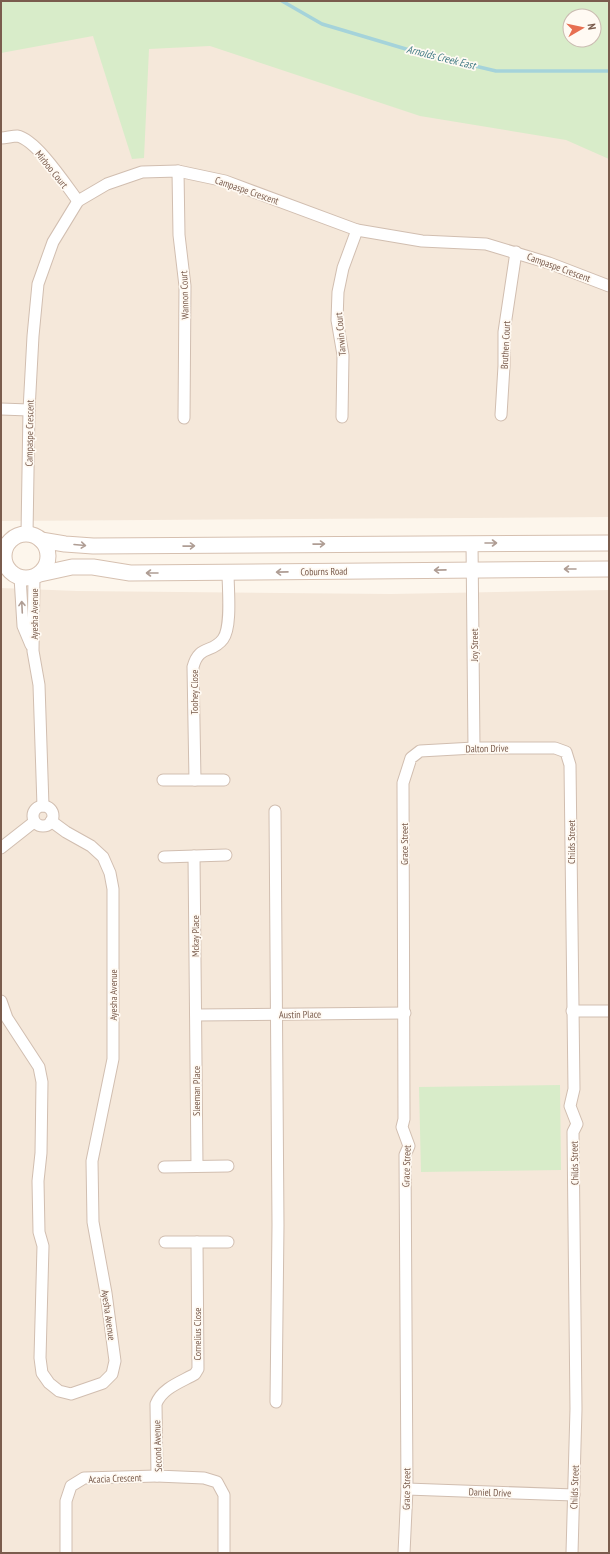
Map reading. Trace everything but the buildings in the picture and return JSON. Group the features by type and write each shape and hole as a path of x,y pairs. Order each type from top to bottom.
{"street":[{"name":"Mirboo Court","path":"1,138 16,136 30,142 42,154 78,201"},
{"name":"Campaspe Crescent","path":"27,534 29,410 33,336 38,284 53,242 78,201 107,184 142,172 178,171 225,181 357,230 422,240 486,244 549,263 609,286"},
{"name":"Wannon Court","path":"178,171 179,235 185,286 184,418"},
{"name":"Tarwin Court","path":"342,417 343,355 337,320 338,292 343,268 357,230"},
{"name":"Bruthen Court","path":"500,415 504,366 504,332 516,252"},
{"path":"1,409 29,410"},
{"path":"27,534 37,537 46,546 48,561 45,568 22,575 9,570 4,556 6,549 5,544 14,538 27,534"},
{"path":"41,540 65,544 93,546 609,542"},
{"name":"Joy Street","path":"472,543 474,748"},
{"name":"Coburns Road","path":"22,575 72,567 93,567 130,573 609,569"},
{"name":"Toohey Close","path":"194,780 193,667 195,659 200,653 214,647 220,642 227,629 228,572"},
{"name":"Ayesha Avenue","path":"1,1001 7,1018 40,1067 42,1082 41,1153 38,1181 39,1232 42,1246 40,1358 42,1373 49,1383 59,1391 71,1394 104,1382 112,1374 115,1361 106,1293 93,1222 92,1161 113,1059 113,889 110,873 102,857 91,846 66,832 51,821 51,811 49,808 43,806 39,685 33,651 23,626 22,575"},
{"name":"Dalton Drive","path":"411,758 420,751 474,748 555,748 566,752"},
{"name":"Childs Street","path":"566,752 570,765 574,1089 570,1106 578,1124 573,1132 576,1409 572,1553"},
{"name":"Grace Street","path":"404,1553 407,1489 405,1155 409,1146 402,1127 404,1119 405,1012 403,783 411,758"},
{"path":"163,780 224,780"},
{"path":"34,822 33,816 35,810 43,806"},
{"path":"275,811 277,1014 276,1402"},
{"path":"34,822 42,826 47,825 51,821"},
{"path":"1,848 34,822"},
{"path":"164,857 226,855"},
{"name":"Mckay Place","path":"194,856 196,1015"},
{"path":"572,1011 609,1011"},
{"name":"Austin Place","path":"196,1015 405,1012"},
{"name":"Sleeman Place","path":"196,1015 197,1166"},
{"path":"164,1167 228,1166"},
{"path":"165,1242 228,1242"},
{"name":"Cornelius Close","path":"156,1404 158,1398 165,1391 195,1374 198,1369 197,1242"},
{"name":"Second Avenue","path":"156,1404 157,1476 204,1478 217,1482 224,1495 224,1553"},
{"name":"Acacia Crescent","path":"66,1553 66,1501 71,1486 84,1478 157,1476"},
{"name":"Daniel Drive","path":"407,1489 574,1495"}],"shaded area":[{"path":"1,1 609,1 609,517 1,521"},
{"path":"1,588 77,591 391,594 609,590 609,1553 1,1553"}],"green space":[{"path":"1,1 609,1 609,159 566,140 420,116 210,46 149,49 144,158 132,159 93,36 1,53"},
{"path":"560,1085 561,1170 421,1172 419,1087"}],"waterway":[{"name":"Arnolds Creek East","path":"282,1 322,24 416,52 496,71 609,71"}]}
